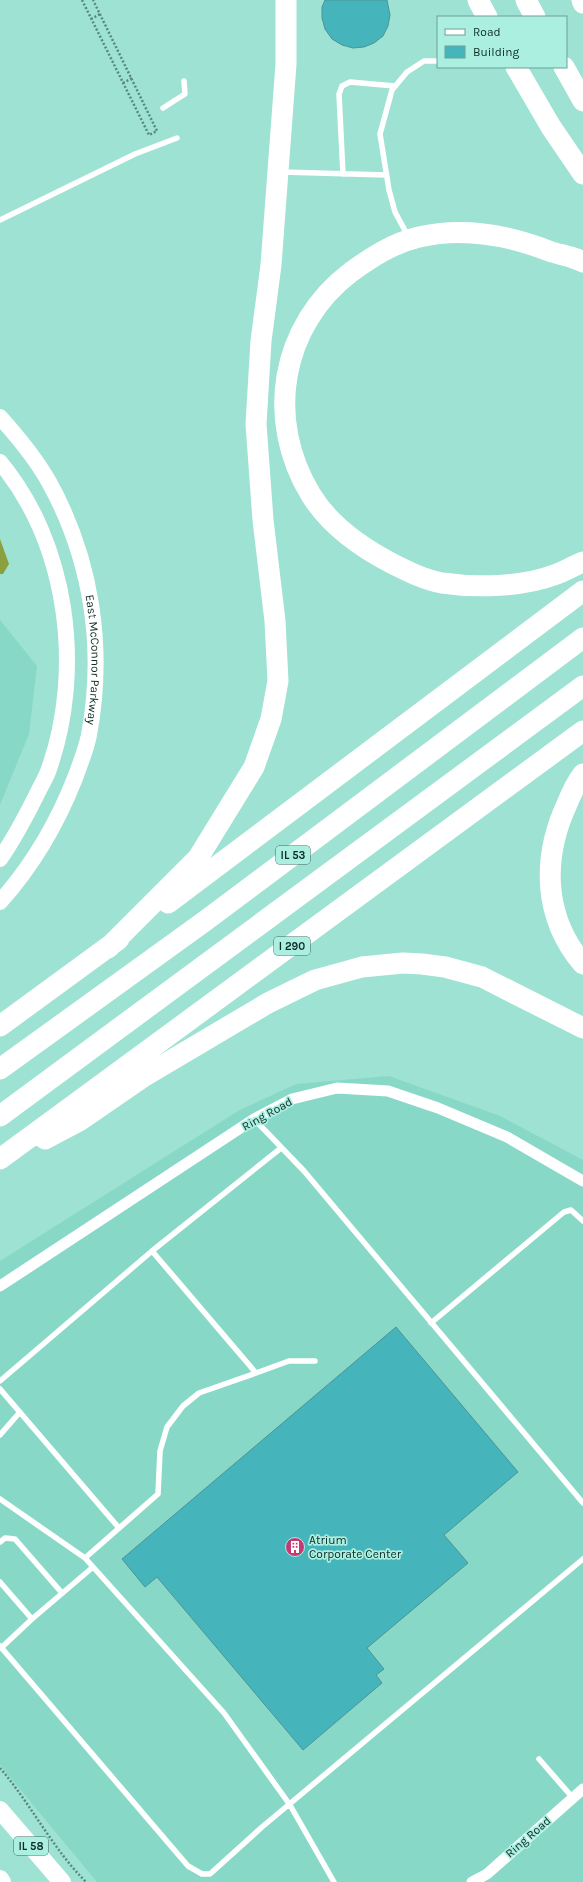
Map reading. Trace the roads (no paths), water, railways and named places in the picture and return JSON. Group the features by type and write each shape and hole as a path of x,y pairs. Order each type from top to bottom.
{"highway":[{"path":"108,948 198,858 254,767 271,719 278,681 276,636 263,520 256,424 261,341 271,265 286,64 286,0"},
{"path":"478,0 487,16"},
{"path":"526,0 534,16"},
{"path":"517,68 551,127 583,174"},
{"path":"565,68 583,101"},
{"path":"583,262 525,242 498,236 466,233 437,234 392,246 339,282 314,310 301,331 294,349 284,387 286,432 295,464 311,496 332,521 369,551 409,572 441,582 468,585 524,583 554,575 583,562"},
{"path":"0,1026 108,948 583,591"},
{"name":"IL 53","path":"0,1070 205,921 583,638"},
{"path":"0,1116 583,686"},
{"name":"I 290","path":"0,1159 583,731"},
{"path":"583,774 568,801 556,833 549,878 551,895 560,928 577,957 583,964"},
{"path":"0,1162 79,1121 143,1077 268,1003 315,980 362,967 403,963 422,964 445,967 482,977 583,1028"}],"main road":[{"name":"IL 58","path":"0,1810 62,1882"}],"street":[{"name":"East McConnor Parkway","path":"0,417 16,435 44,475 63,510 87,580 96,639 89,736 79,767 65,804 49,835 34,859 0,902"},
{"name":"East McConnor Parkway","path":"0,462 31,506 47,546 57,578 63,613 68,665 60,730 49,770 13,841 0,859"},
{"name":"Ring Road","path":"0,1286 254,1119 292,1099 337,1088 388,1091 438,1108 508,1137 583,1181"},
{"name":"Ring Road","path":"472,1882 487,1874 583,1789"}],"lane":[{"path":"410,240 395,212 386,175 380,134 392,90 395,86 407,72 424,61 437,61"},
{"path":"163,108 184,94 184,81"},
{"path":"343,174 338,94 342,86 350,82 395,86"},
{"path":"0,220 135,154 177,138"},
{"path":"278,172 386,175"},
{"path":"254,1119 304,1172 583,1502"},
{"path":"0,1381 152,1251 281,1148"},
{"path":"431,1323 564,1212 571,1210 583,1221"},
{"path":"152,1251 256,1373"},
{"path":"85,1558 158,1494 160,1451 168,1428 183,1406 199,1393 289,1361 315,1361"},
{"path":"0,1389 119,1528"},
{"path":"0,1435 20,1412"},
{"path":"0,1499 85,1558 224,1713 290,1805 334,1882"},
{"path":"0,1542 4,1538 15,1539 62,1593"},
{"path":"93,1567 1,1647 188,1866 202,1874 210,1874 290,1805 583,1560"},
{"path":"0,1582 32,1619"},
{"path":"539,1759 573,1798"}],"place":[{"name":"Atrium Corporate Center","path":"295,1547"}]}
